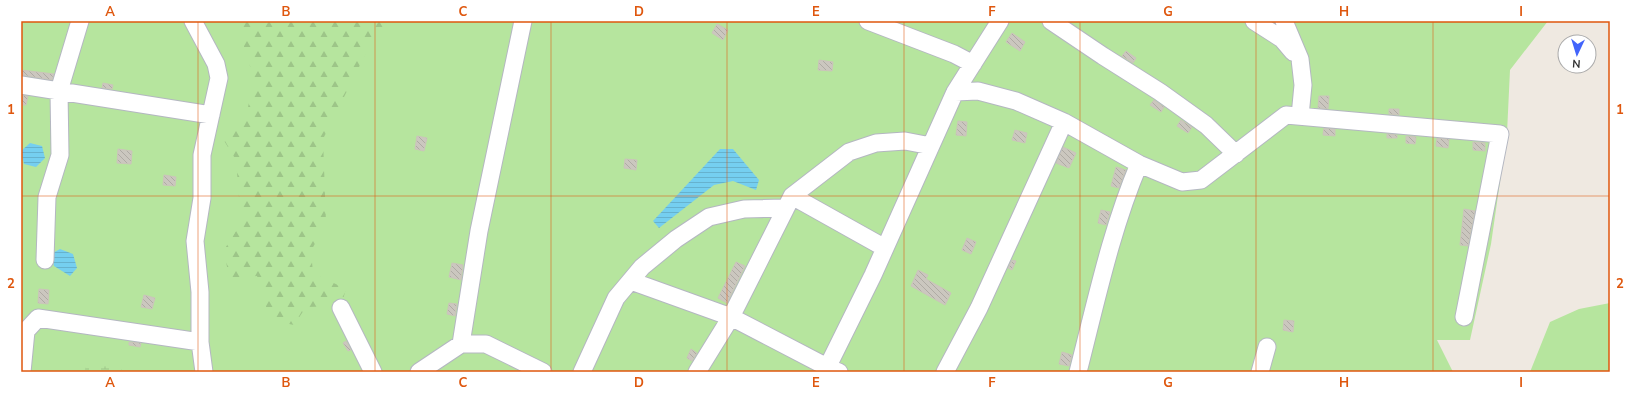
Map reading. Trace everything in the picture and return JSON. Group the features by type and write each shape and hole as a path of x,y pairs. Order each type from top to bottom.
{"street":[{"path":"45,260 47,197 60,154 59,91 80,21"},
{"path":"193,21 216,64 219,78 202,155 202,198 195,241 200,292 200,342 204,372"},
{"path":"461,344 478,231 523,21"},
{"path":"868,21 954,54 973,64"},
{"path":"631,281 731,318 830,370 955,92 1000,21"},
{"path":"1051,21 1160,92 1206,125 1236,154"},
{"path":"1254,21 1282,39 1300,59"},
{"path":"1284,21 1300,59 1303,85 1300,116"},
{"path":"21,85 211,115"},
{"path":"955,92 978,91 1016,102 1064,122 1139,164 1182,182 1201,180 1286,115 1500,134 1464,317"},
{"path":"945,372 980,308 1064,122"},
{"path":"697,372 731,318 789,202 849,152 876,142 905,141 931,146"},
{"path":"1078,372 1099,289 1126,194 1139,164"},
{"path":"582,372 616,298 642,267 676,238 709,216 744,208 789,202 885,248"},
{"path":"341,308 373,372"},
{"path":"22,372 26,331 38,318 200,342"},
{"path":"419,372 461,344 486,344 543,372"},
{"path":"1260,372 1267,347"}],"green space":[{"path":"21,21 1548,21 1510,70 1507,133 1491,244 1470,340 1437,340 1453,372 21,372"},
{"path":"236,21 360,21 364,23 364,21 402,21 374,37 323,139 326,223 311,251 313,273 346,289 341,306 306,307 294,325 270,320 257,276 229,278 224,250 241,223 236,160 218,131 244,126 254,79"},
{"path":"1610,303 1610,372 1530,372 1550,322 1579,309"},
{"path":"119,366 123,372 84,372 86,367"}],"water":[{"path":"30,143 42,146 45,158 36,167 24,164 21,151"},
{"path":"720,149 733,149 759,180 756,190 733,181 714,185 659,228 653,221"},
{"path":"60,249 73,254 77,268 70,276 54,266 51,254"}],"building":[{"path":"717,24 728,30 723,40 712,33"},
{"path":"1012,33 1025,42 1020,51 1006,42"},
{"path":"1126,51 1136,58 1133,63 1122,56"},
{"path":"819,60 833,62 832,71 818,70"},
{"path":"21,70 54,74 52,80 21,75"},
{"path":"103,83 113,85 112,89 102,88"},
{"path":"21,95 28,96 26,105 21,105"},
{"path":"1319,96 1329,96 1328,109 1318,108"},
{"path":"1154,100 1164,107 1161,112 1150,105"},
{"path":"1389,109 1399,109 1399,115 1389,114"},
{"path":"1181,120 1192,127 1188,133 1177,126"},
{"path":"958,121 967,122 966,136 956,135"},
{"path":"1324,128 1335,129 1335,136 1323,135"},
{"path":"1015,130 1027,133 1025,143 1012,140"},
{"path":"1387,134 1397,135 1397,138 1387,138"},
{"path":"417,136 427,138 424,151 415,149"},
{"path":"1406,136 1416,137 1415,144 1406,143"},
{"path":"1437,138 1449,139 1448,148 1436,146"},
{"path":"1473,142 1485,143 1485,151 1473,150"},
{"path":"1063,147 1076,153 1069,168 1056,163"},
{"path":"118,149 132,151 131,164 117,163"},
{"path":"625,159 637,160 636,170 624,168"},
{"path":"1116,167 1126,170 1119,188 1111,186"},
{"path":"164,175 176,177 175,186 163,185"},
{"path":"1464,209 1475,211 1468,246 1460,245"},
{"path":"1101,210 1110,212 1106,225 1098,223"},
{"path":"967,238 976,242 971,254 962,250"},
{"path":"1012,260 1016,261 1012,270 1008,268"},
{"path":"736,262 745,266 727,303 718,298"},
{"path":"452,263 463,265 461,280 449,277"},
{"path":"918,270 928,275 926,279 951,293 945,305 911,286"},
{"path":"39,289 49,290 48,304 38,303"},
{"path":"144,295 155,298 152,309 141,307"},
{"path":"449,303 457,304 455,316 447,314"},
{"path":"1284,320 1294,321 1293,332 1283,330"},
{"path":"346,341 351,350 348,351 343,343"},
{"path":"129,342 141,343 140,347 129,345"},
{"path":"691,349 697,353 692,361 687,358"},
{"path":"1062,352 1072,355 1069,366 1059,364"}]}
